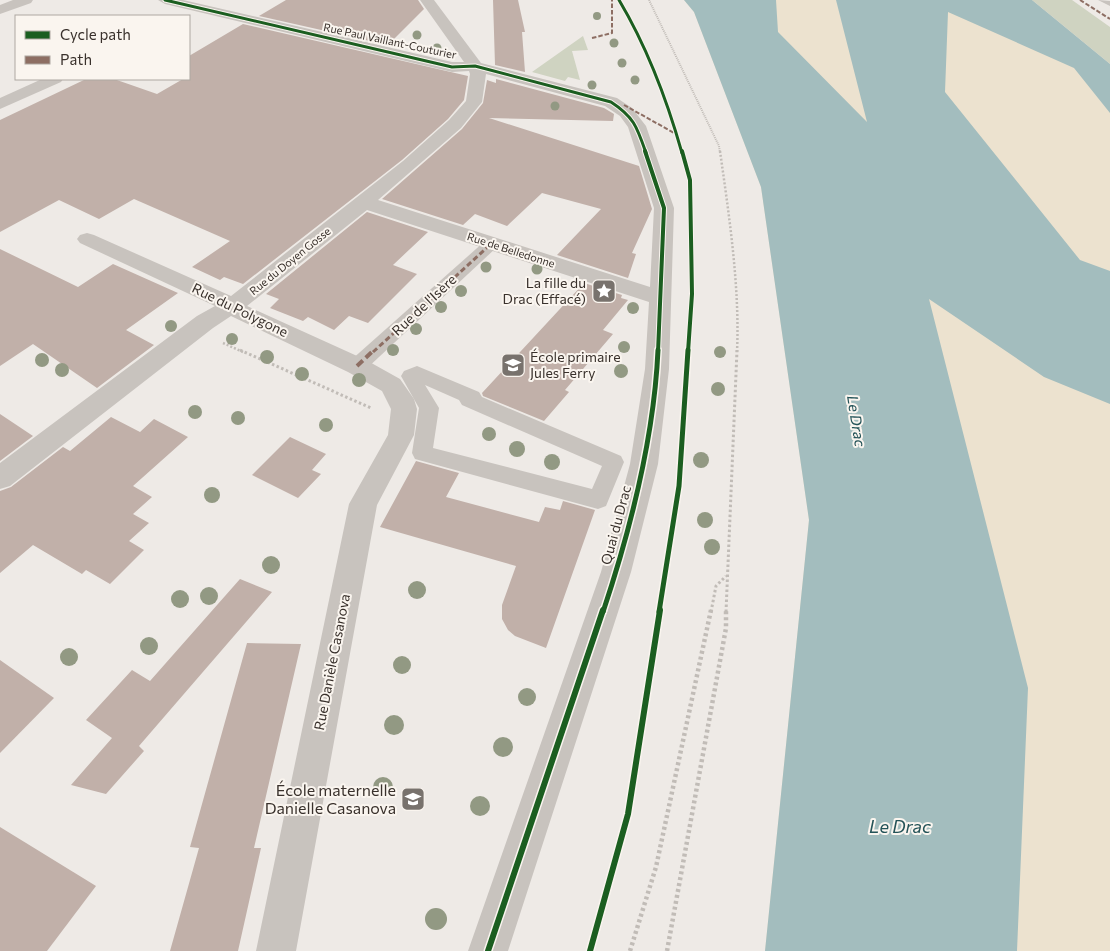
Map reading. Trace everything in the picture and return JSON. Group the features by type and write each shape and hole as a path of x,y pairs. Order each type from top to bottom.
{"street":[{"path":"0,10 26,0"},
{"name":"Rue Paul Vaillant-Couturier","path":"165,0 452,67 475,66 611,102"},
{"path":"190,19 228,0"},
{"path":"427,0 475,66"},
{"name":"Rue du Doyen Gosse","path":"0,478 205,322 250,294 410,165 455,124 474,102 478,74 475,66"},
{"path":"0,104 53,80"},
{"name":"Quai du Drac","path":"488,951 616,572 644,464 657,369 660,317 658,297 664,208 637,126 626,112 611,102"},
{"name":"Rue de Belledonne","path":"363,202 658,297"},
{"name":"Rue du Polygone","path":"87,239 221,300 230,307 357,366 391,385"},
{"name":"Rue de l'Isère","path":"357,366 490,244"},
{"path":"417,373 472,397 469,400 614,462 598,500 422,453 430,408 411,376 417,373"},
{"name":"Rue Danièle Casanova","path":"276,951 363,504 401,435 404,409 401,398 391,385"}],"lane":[{"path":"1102,0 1110,4"}],"path":[{"path":"649,0 719,146 728,206 738,330 726,576 726,628 667,951"},
{"path":"630,951 656,868 716,586 726,576"}],"green space":[{"path":"1032,0 1072,0 1110,27 1110,64"},
{"path":"583,36 588,50 572,51 580,80 568,77 565,81 532,72"}],"sand":[{"name":"Le Drac","path":"684,0 1032,0 1110,64 1110,951 765,951 809,520 761,187 694,12"}],"water":[{"name":"Le Drac","path":"684,0 776,0 778,32 867,122 836,0 1032,0 1110,64 1110,113 1074,68 948,12 945,92 1080,260 1110,271 1110,404 1044,377 929,299 1028,688 1017,951 765,951 809,520 761,187 694,12"}],"building":[{"path":"286,0 418,0 424,9 388,45 259,16"},
{"path":"493,0 518,0 525,32 522,32 525,72 495,65"},
{"path":"243,24 468,76 464,100 448,119 402,160 243,284 224,277 220,280 192,267 230,241 134,199 99,219 59,200 0,232 0,120 84,80 117,80 157,94 181,80 190,80 190,55"},
{"path":"496,79 604,108 614,114 613,121 489,118 639,166 652,209 632,253 636,254 628,278 557,255 601,209 542,193 507,226 475,214 463,225 382,199 462,129 483,103 487,80 496,83"},
{"path":"367,212 428,232 393,265 417,274 368,323 349,316 334,330 308,317 303,321 270,308 279,299 266,294"},
{"path":"0,249 78,287 113,264 178,293 126,330 154,345 97,388 33,344 0,366"},
{"path":"584,283 622,295 621,298 628,300 603,330 613,334 565,390 569,392 544,421 483,396 482,393"},
{"path":"0,414 33,436 0,461"},
{"path":"111,417 140,432 154,419 188,437 133,486 152,497 133,514 149,523 129,541 144,550 110,584 86,570 82,574 33,545 0,573 0,491 11,487 63,447 70,451"},
{"path":"290,437 326,454 312,470 321,474 298,498 252,475"},
{"path":"416,461 459,473 446,497 539,522 545,507 560,510 563,501 595,510 546,648 515,636 508,630 502,619 502,605 516,566 380,527"},
{"path":"240,579 272,592 139,746 144,751 106,794 71,785 112,738 86,720 132,670 150,681"},
{"path":"247,643 301,644 254,848 261,848 238,951 170,951 199,848 190,847"},
{"path":"0,660 54,698 0,753"},
{"path":"0,827 96,886 47,951 0,951"}],"marked path":[{"path":"592,38 612,33 612,0"},
{"path":"1080,0 1110,19"},
{"path":"624,105 676,134"},
{"path":"357,366 491,244"}],"cycle path":[{"path":"165,0 452,67 475,66 611,102 626,112 637,126 664,208 657,369 644,464 616,572 488,951"},
{"path":"590,951 628,814 679,486 692,294 690,180 670,112 633,23 619,0"}],"place":[{"name":"La fille du Drac (Effacé)","path":"604,291"},
{"name":"École primaire Jules Ferry","path":"513,365"},
{"name":"École maternelle Danielle Casanova","path":"413,799"}]}
